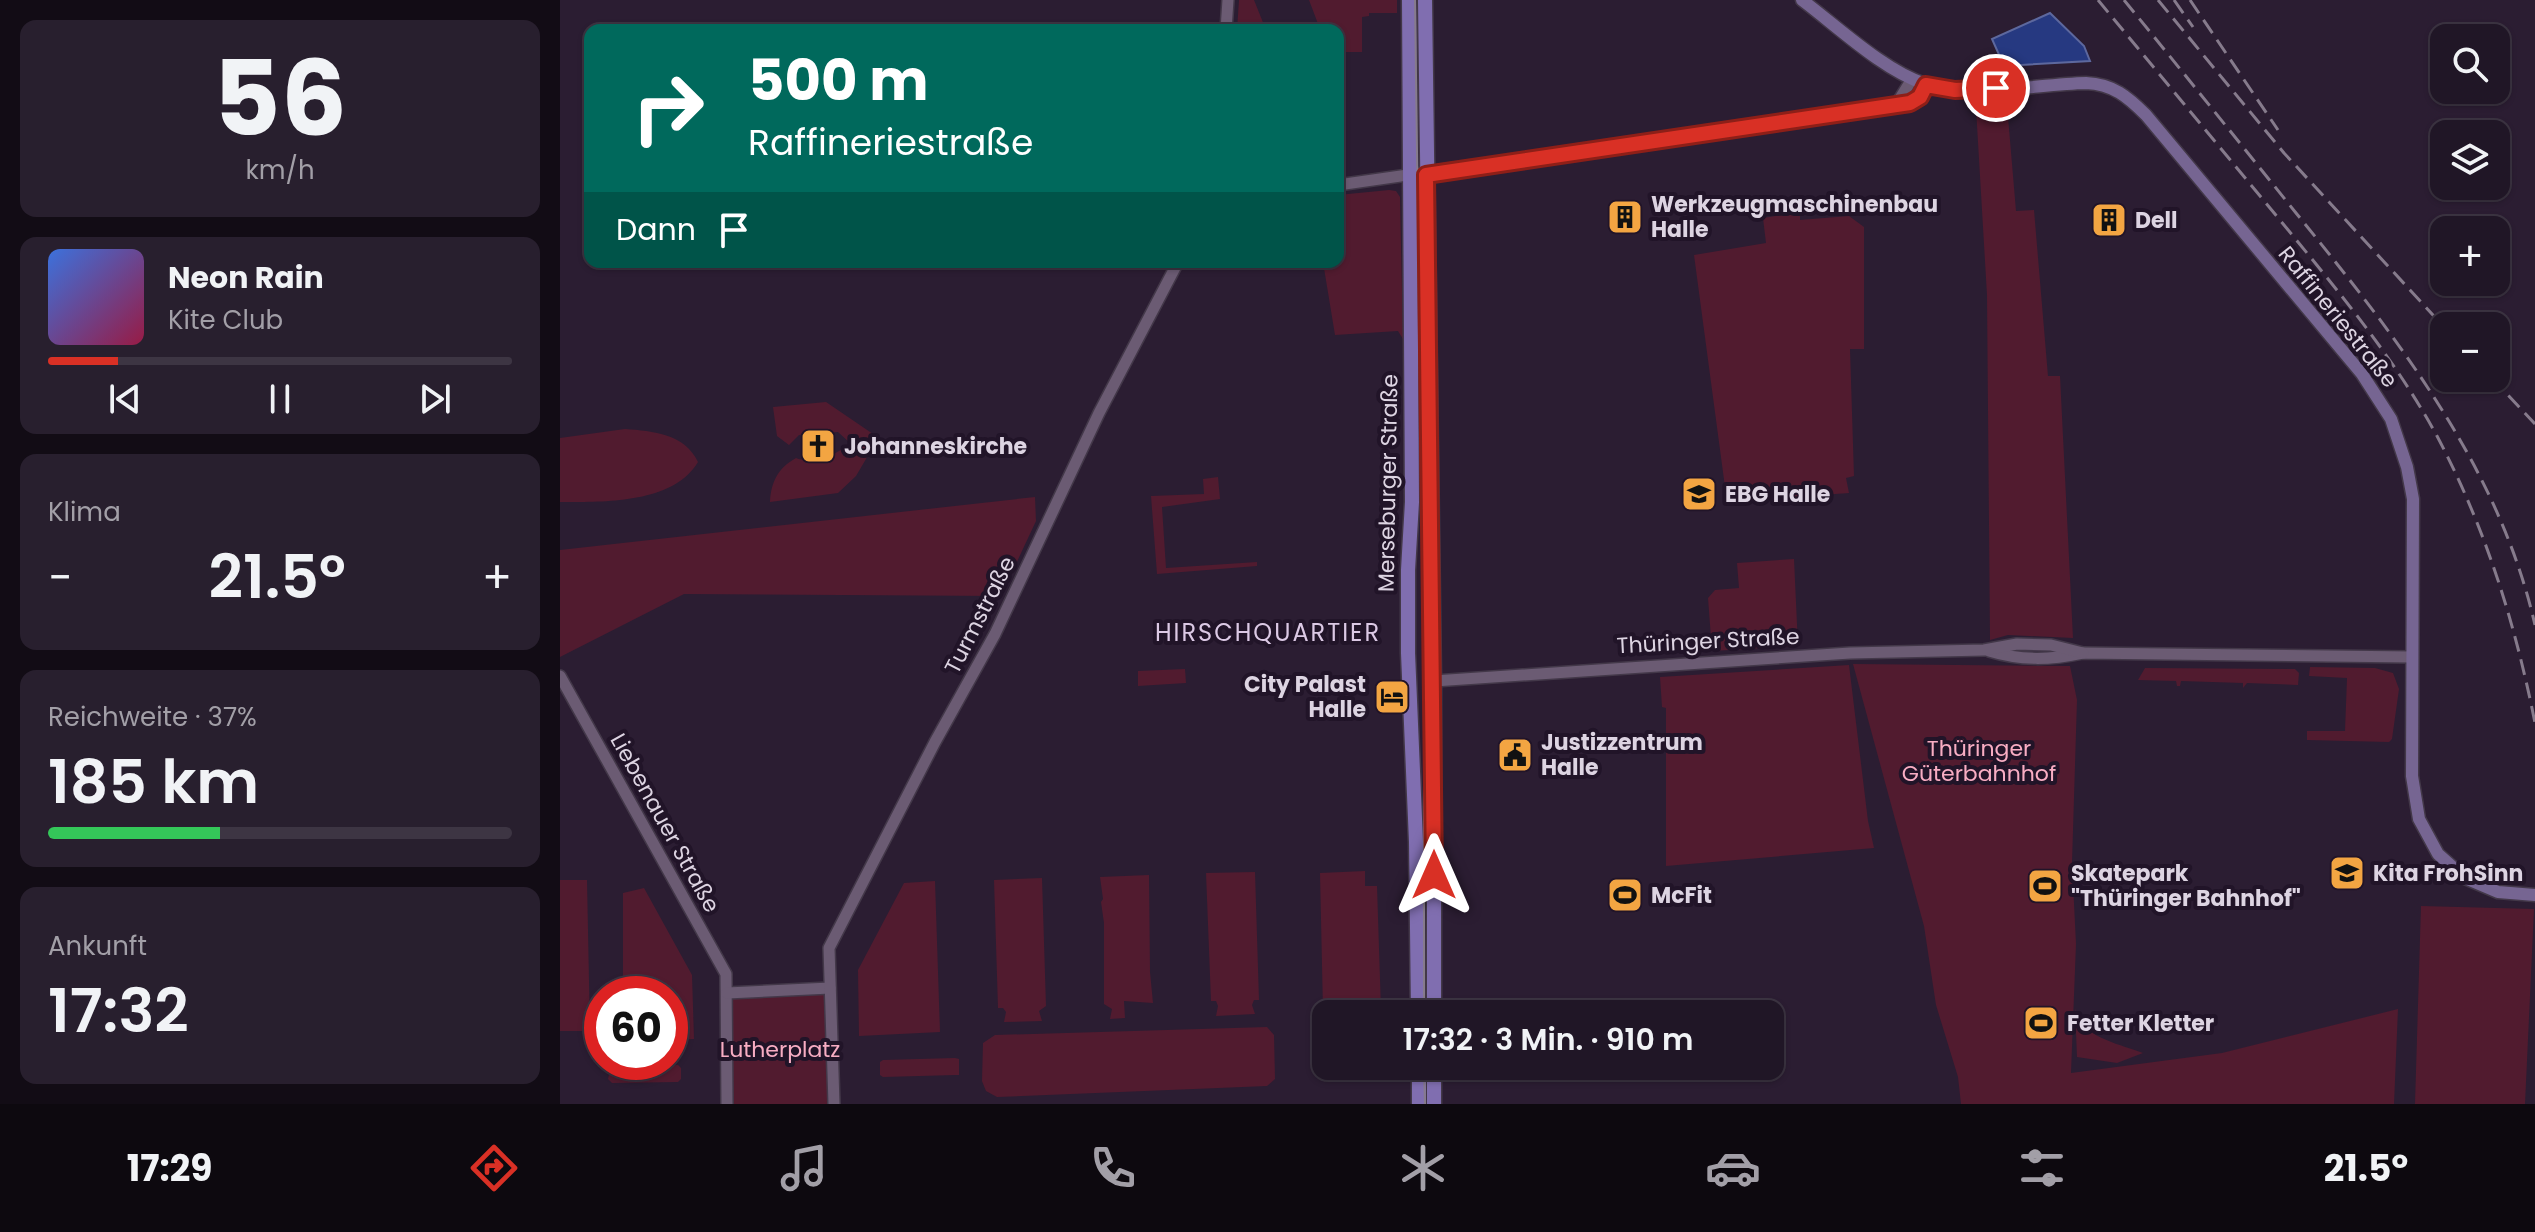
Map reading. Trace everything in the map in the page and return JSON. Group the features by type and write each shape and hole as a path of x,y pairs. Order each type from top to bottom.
{"main road":[{"name":"Merseburger Straße","path":"1409,0 1412,502 1408,653 1418,1000"},
{"name":"Merseburger Straße","path":"1425,0 1434,681 1434,1000"},
{"name":"Raffineriestraße","path":"1802,0 1912,79 1926,85 1967,90 2070,83 2109,86 2131,99 2362,374 2383,404 2397,433 2413,499 2414,798 2424,831 2438,854 2457,873 2486,888 2535,895"},
{"path":"1410,682 1434,681"},
{"path":"1419,1080 1419,1104"},
{"path":"1434,1080 1434,1104"}],"street":[{"path":"1226,24 1228,0"},
{"path":"1896,105 1912,79"},
{"path":"1344,184 1426,175 1896,105 1916,101 1926,85"},
{"name":"Turmstraße","path":"830,988 829,948 1019,587 1099,413 1175,268"},
{"name":"Thüringer Straße","path":"1434,681 1871,652 1984,650 2017,658 2052,659 2083,653 2412,657"},
{"name":"Liebenauer Straße","path":"560,676 719,958 726,974 727,993"},
{"path":"727,1104 727,993 830,988 834,1104"}],"green space":[{"path":"1239,0 1254,0 1264,24 1237,24"},
{"path":"1309,0 1397,0 1397,13 1369,13 1369,16 1362,17 1362,52 1344,52 1344,24 1318,24"},
{"path":"2007,105 2016,211 2034,210 2048,376 2060,376 2073,638 2008,635 1990,640 1987,295 1976,108"},
{"path":"1389,190 1396,191 1400,197 1403,339 1398,331 1335,335 1324,268 1344,268 1344,194"},
{"path":"1800,212 1800,220 1849,216 1864,227 1864,349 1850,349 1854,476 1846,478 1849,493 1727,502 1694,255 1766,243 1763,218"},
{"path":"826,402 873,434 876,442 856,476 838,493 770,502 772,488 784,466 796,458 823,458 850,443 838,432 799,435 789,445 777,436 773,407"},
{"path":"625,429 657,433 677,440 698,462 687,476 655,493 596,502 560,502 560,438"},
{"path":"1218,477 1220,499 1162,507 1166,568 1257,562 1257,566 1157,574 1151,496 1204,494 1203,479"},
{"path":"1035,497 1036,521 1001,596 684,594 560,657 560,550"},
{"path":"1794,559 1798,646 1712,651 1708,598 1715,590 1739,588 1737,563"},
{"name":"Thüringer Güterbahnhof","path":"1853,664 2070,666 2077,700 2072,863 2076,944 2071,1073 2222,1053 2398,1009 2394,1104 1961,1104 1958,1077 1936,1005 1924,926"},
{"path":"1849,665 1874,848 1666,866 1666,708 1662,707 1660,677"},
{"path":"2310,667 2375,668 2393,673 2399,689 2392,739 2389,742 2307,740 2307,731 2345,731 2347,678 2309,676"},
{"path":"2145,668 2295,669 2299,673 2298,685 2247,683 2243,688 2243,683 2181,681 2177,686 2176,681 2138,680"},
{"path":"1185,669 1186,683 1138,686 1138,671"},
{"path":"1365,871 1365,886 1377,886 1381,1000 1323,1000 1320,873"},
{"path":"1255,872 1259,1000 1254,1000 1252,1005 1255,1014 1216,1016 1218,1006 1216,1001 1211,1001 1206,873"},
{"path":"1149,875 1153,1003 1124,1001 1125,1018 1110,1019 1112,1009 1104,1004 1104,923 1100,877"},
{"path":"1042,878 1046,1006 1039,1011 1042,1021 1004,1022 1006,1012 998,1008 994,880"},
{"path":"560,880 587,880 589,976 584,976 584,1031 560,1031"},
{"path":"935,881 940,1032 859,1036 858,970 904,883"},
{"path":"644,888 692,975 694,1039 688,1039 688,976 623,976 623,893"},
{"path":"2421,906 2534,909 2525,1104 2415,1104"},
{"name":"Lutherplatz","path":"830,988 834,1104 727,1104 727,993"},
{"path":"2075,1008 2078,1018 2092,1033 2143,1053 2117,1063 2077,1057"},
{"path":"1267,1027 1274,1035 1275,1079 1267,1086 997,1097 986,1091 982,1081 983,1043 995,1035"},
{"path":"959,1059 959,1075 880,1075 880,1062 883,1060"},
{"path":"609,1080 680,1080 678,1082 612,1083"}],"water":[{"path":"2050,13 2084,46 2090,61 2004,66 1992,39"}],"tram line":[{"path":"1415,0 1424,681 1424,1000"},
{"path":"1424,1080 1425,1104"}],"railway":[{"path":"2098,0 2346,301 2421,408 2454,470 2484,540 2508,612 2535,723"},
{"path":"2124,0 2334,260 2440,406 2497,511 2535,625"},
{"path":"2158,0 2284,153 2430,312"},
{"path":"2174,0 2193,27"},
{"path":"2190,0 2278,130"},
{"path":"2505,392 2535,424"}],"place":[{"name":"Werkzeugmaschinenbau Halle","path":"1625,217"},
{"name":"Dell","path":"2109,220"},
{"name":"Johanneskirche","path":"818,446"},
{"name":"EBG Halle","path":"1699,494"},
{"name":"City Palast Halle","path":"1392,697"},
{"name":"Justizzentrum Halle","path":"1515,755"},
{"name":"Kita FrohSinn","path":"2347,873"},
{"name":"Skatepark \"Thüringer Bahnhof\"","path":"2045,886"},
{"name":"McFit","path":"1625,895"},
{"name":"Fetter Kletter","path":"2041,1023"}],"district":[{"name":"HIRSCHQUARTIER","path":"1268,632"}],"route":[{"path":"1434,875 1426,175 1910,103 1920,97 1926,85 1955,90 1996,88"}]}
